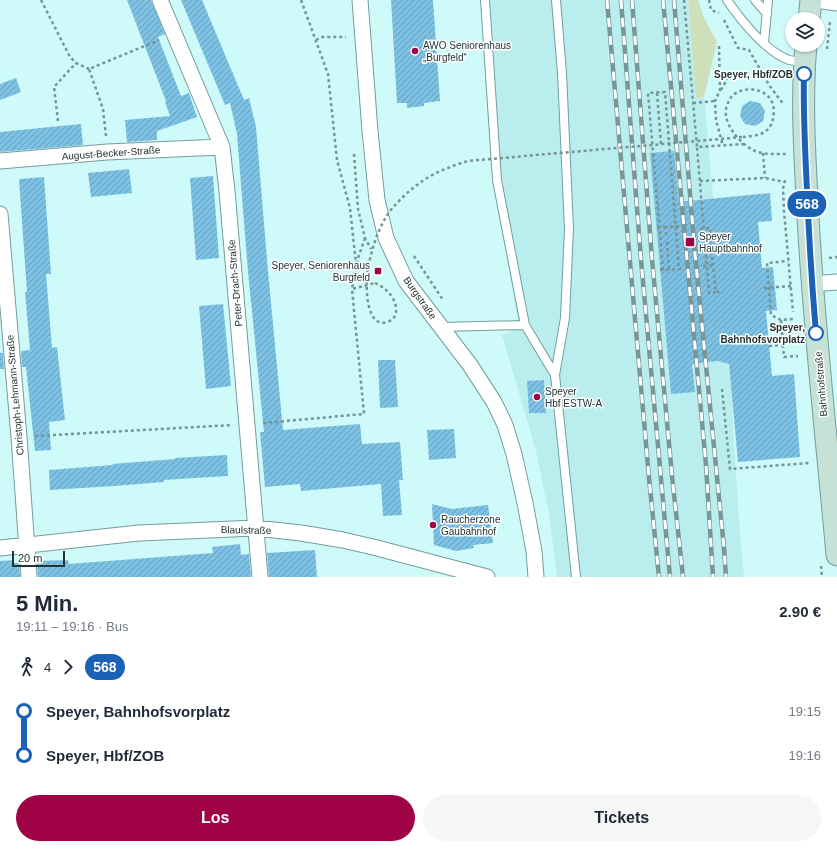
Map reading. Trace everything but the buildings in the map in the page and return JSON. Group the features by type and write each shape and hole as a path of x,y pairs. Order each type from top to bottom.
{"main road":[{"path":"810,12 811,0"},
{"name":"Bahnhofstraße","path":"806,54 803,99 812,284 837,555"}],"street":[{"name":"Peter-Drach-Straße","path":"160,0 222,147 260,577"},
{"name":"Burgstraße","path":"360,0 377,200 386,238 406,281 470,365 494,402 505,425 514,454 525,503 534,551 536,577"},
{"path":"815,0 837,3"},
{"name":"August-Becker-Straße","path":"0,161 107,152 222,147"},
{"name":"Christoph-Lehmann-Straße","path":"0,214 29,577"},
{"path":"812,284 837,282"},
{"name":"Blaulstraße","path":"0,548 139,533 256,528 343,540 487,577"}],"lane":[{"path":"485,0 497,180 525,325 555,375"},
{"path":"556,0 562,73 569,229 565,318 555,375 576,577"},
{"path":"727,0 753,33 774,52 789,60 806,54"},
{"path":"755,0 767,14"},
{"path":"764,43 768,0"},
{"path":"440,327 525,325"}],"path":[{"path":"41,0 70,57 76,63 89,69 103,109 107,152"},
{"path":"301,0 328,74 336,160 350,208 356,264"},
{"path":"684,0 700,180 701,229 707,293 723,292"},
{"path":"709,0 711,10 720,13 738,48 749,50 769,85 788,110"},
{"path":"89,69 174,34"},
{"path":"316,40 322,37 346,37"},
{"path":"719,46 720,90"},
{"path":"58,121 54,87 76,63"},
{"path":"723,146 716,120 715,101 730,74"},
{"path":"352,289 376,283 382,286 387,290 394,301 396,308 392,319 386,322 378,321 374,318 370,312 367,293 367,279 369,266 376,238 383,222 408,192 418,184 447,168 468,161 660,143 743,137 760,134 771,126 774,112 773,105 770,98 764,93 750,89 735,93 726,106 726,121 730,128 734,133 745,144 754,150 770,154 789,154"},
{"path":"657,92 660,143"},
{"path":"679,269 665,92 648,93 662,270 679,269 684,268"},
{"path":"693,103 715,101"},
{"path":"697,147 745,144"},
{"path":"763,153 765,178"},
{"path":"700,180 765,178 785,182"},
{"path":"394,200 396,207"},
{"path":"658,228 680,226"},
{"path":"666,227 666,235"},
{"path":"701,229 710,228 710,234"},
{"path":"19,437 247,424 364,414 352,289 356,264 365,238"},
{"path":"710,240 716,292"},
{"path":"667,242 669,269"},
{"path":"411,251 444,301"},
{"path":"827,258 837,257"},
{"path":"788,261 767,263 771,315 782,320 794,319"},
{"path":"704,266 712,265"},
{"path":"764,288 791,286"},
{"path":"782,320 784,357 798,356"},
{"path":"769,346 783,345"},
{"path":"722,389 730,470 810,463"}],"shaded area":[{"path":"481,0 688,0 696,98 704,97 731,387 744,577 557,577 549,514 536,451 502,335 519,329 493,176"}],"green space":[{"path":"688,0 698,0 704,18 717,42 704,97 696,98"}],"railway":[{"path":"607,0 659,577"},
{"path":"621,0 641,260 670,577"},
{"path":"632,0 652,259 683,577"},
{"path":"663,0 706,465 713,577"},
{"path":"674,0 695,254 726,577"}],"bus line":[{"name":"568","path":"804,74 803,99 805,156 816,333"}],"place":[{"name":"AWO Seniorenhaus „Burgfeld“","path":"415,51"},
{"name":"Speyer, Hbf/ZOB","path":"804,74"},
{"name":"Speyer Hauptbahnhof","path":"690,242"},
{"name":"Speyer, Seniorenhaus Burgfeld","path":"378,271"},
{"name":"Speyer, Bahnhofsvorplatz","path":"816,333"},
{"name":"Speyer Hbf ESTW-A","path":"537,397"},
{"name":"Raucherzone Gaubahnhof","path":"433,525"}]}
